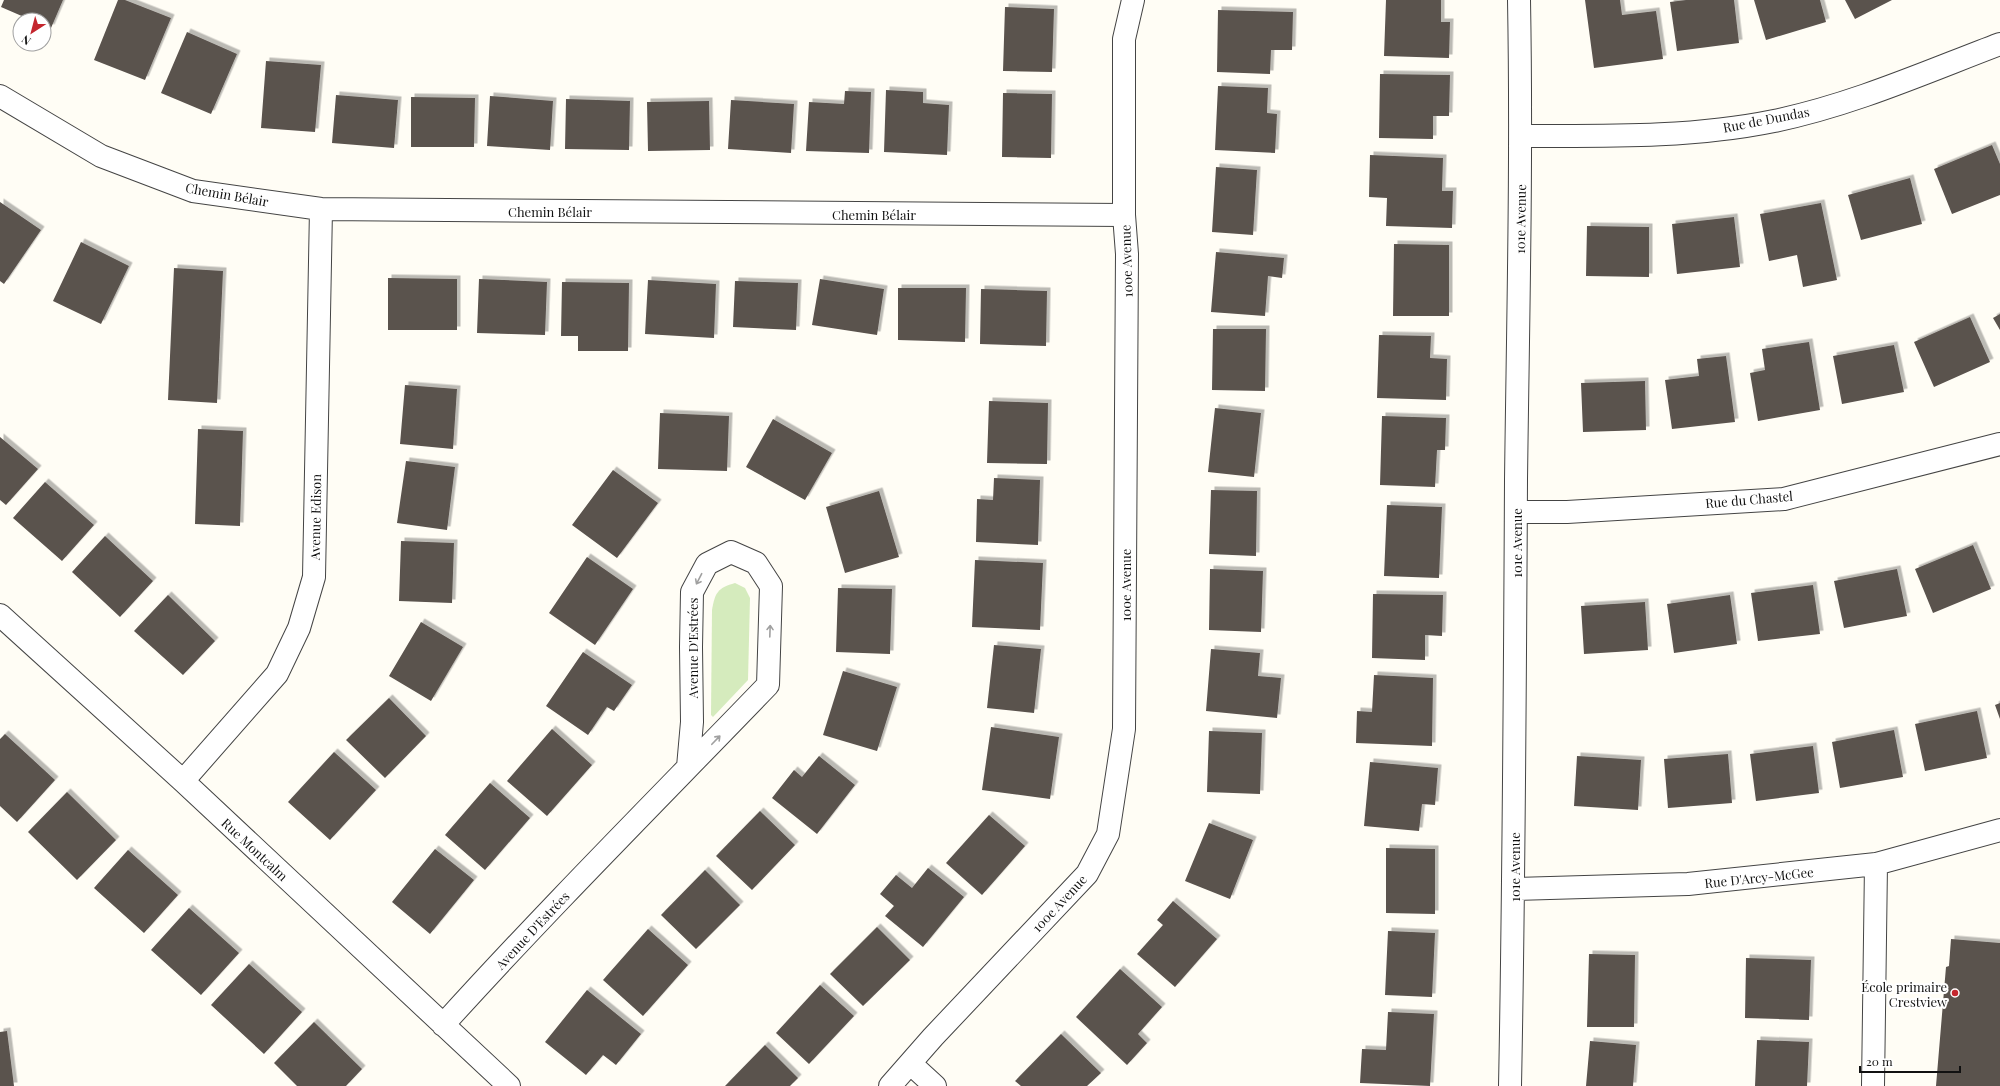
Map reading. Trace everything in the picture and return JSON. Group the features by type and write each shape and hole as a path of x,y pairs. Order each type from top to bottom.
{"street":[{"name":"100e Avenue","path":"890,1086 911,1064 933,1037 1087,874 1108,834 1124,729 1127,254 1124,215 1124,39 1133,0"},
{"name":"101e Avenue","path":"1510,1086 1514,889 1516,512 1521,136 1519,0"},
{"name":"Rue de Dundas","path":"1521,136 1694,132 1774,121 1856,99 2000,44"},
{"name":"Chemin Bélair","path":"0,96 101,156 193,191 321,209 1124,215"},
{"name":"Avenue Edison","path":"183,782 276,674 299,628 314,577 321,209"},
{"name":"Rue du Chastel","path":"1516,512 1567,512 1784,499 2000,444"},
{"name":"Avenue D'Estrées","path":"443,1025 630,827 688,768 768,685 771,586 756,563 731,552 706,564 692,592 692,722 688,768"},
{"name":"Rue Montcalm","path":"0,615 183,782 509,1086"},
{"name":"Rue D'Arcy-McGee","path":"1514,889 1688,884 1876,864 2000,830"},
{"path":"1873,1086 1876,864"},
{"path":"911,1064 935,1086"}],"green space":[{"path":"735,583 745,588 750,598 748,680 713,717 711,715 712,610 714,599 718,592 721,589"}],"building":[{"path":"4,0 63,0 52,26 52,12 13,12 1,7"},
{"path":"118,0 125,0 171,18 145,80 94,60"},
{"path":"1386,0 1441,0 1441,22 1450,22 1449,58 1384,56"},
{"path":"1585,0 1620,0 1622,15 1656,11 1663,59 1594,68"},
{"path":"1686,0 1734,0 1739,43 1677,51 1670,2"},
{"path":"1754,0 1820,0 1826,22 1766,40"},
{"path":"1845,0 1892,0 1855,19"},
{"path":"1005,7 1054,9 1052,72 1003,71"},
{"path":"1218,10 1293,12 1292,50 1271,50 1270,74 1217,72"},
{"path":"187,32 237,54 211,114 161,93"},
{"path":"266,61 321,65 315,132 261,128"},
{"path":"1380,74 1450,75 1449,116 1433,116 1433,139 1379,138"},
{"path":"1218,86 1268,88 1267,113 1277,114 1275,153 1215,150"},
{"path":"886,90 923,92 923,103 949,105 947,155 884,152"},
{"path":"845,91 871,92 869,153 806,151 809,102 844,104"},
{"path":"1003,93 1052,94 1051,158 1002,157"},
{"path":"336,95 398,100 394,148 332,143"},
{"path":"490,96 553,101 550,150 487,146"},
{"path":"411,97 475,98 474,147 411,147"},
{"path":"566,99 630,101 629,150 565,149"},
{"path":"731,100 794,104 791,153 728,149"},
{"path":"709,101 710,150 648,151 647,102"},
{"path":"1992,145 2000,164 2000,195 1952,214 1934,169"},
{"path":"1370,155 1443,158 1442,191 1453,191 1452,228 1386,226 1387,198 1369,197"},
{"path":"1216,167 1257,170 1253,235 1212,232"},
{"path":"1910,178 1922,224 1861,240 1848,195"},
{"path":"0,202 41,230 4,284 0,281"},
{"path":"1821,203 1837,280 1803,287 1797,255 1769,261 1760,214"},
{"path":"1734,217 1740,267 1677,274 1672,224"},
{"path":"1587,226 1649,227 1649,277 1586,276"},
{"path":"81,242 129,266 101,324 53,301"},
{"path":"1394,244 1449,245 1449,316 1393,316"},
{"path":"1216,252 1284,258 1282,278 1268,276 1265,316 1211,312"},
{"path":"174,268 223,271 217,403 168,400"},
{"path":"388,278 457,279 457,330 388,330"},
{"path":"479,279 547,282 545,335 477,333"},
{"path":"820,279 884,289 877,335 812,325"},
{"path":"648,280 716,284 714,338 645,334"},
{"path":"735,281 798,283 796,330 733,327"},
{"path":"562,282 629,283 628,351 578,351 578,336 561,336"},
{"path":"898,288 966,288 965,342 898,340"},
{"path":"981,289 1047,291 1046,346 980,344"},
{"path":"2000,314 2000,330 1993,318"},
{"path":"1970,317 1990,362 1934,387 1914,342"},
{"path":"1213,329 1266,329 1265,391 1212,390"},
{"path":"1379,335 1431,336 1430,358 1447,359 1446,400 1377,398"},
{"path":"1809,342 1820,410 1758,421 1750,373 1765,370 1762,349"},
{"path":"1894,345 1904,392 1842,404 1833,356"},
{"path":"1726,356 1735,422 1672,429 1665,380 1699,376 1697,359"},
{"path":"1645,381 1646,430 1583,432 1581,383"},
{"path":"405,385 457,389 453,449 400,444"},
{"path":"989,401 1048,403 1047,464 987,463"},
{"path":"1215,408 1261,413 1254,477 1208,472"},
{"path":"660,413 729,416 727,471 658,469"},
{"path":"1382,416 1446,418 1445,450 1437,450 1435,487 1380,485"},
{"path":"773,419 832,453 805,500 746,467"},
{"path":"198,429 243,431 240,526 195,524"},
{"path":"0,437 38,469 6,505 0,500"},
{"path":"406,461 455,467 447,530 397,523"},
{"path":"613,470 658,503 617,558 572,525"},
{"path":"994,478 1040,480 1038,545 976,542 977,499 993,500"},
{"path":"45,482 94,525 62,561 13,518"},
{"path":"1211,490 1257,491 1256,556 1209,554"},
{"path":"879,491 899,557 845,573 826,507"},
{"path":"1387,505 1442,507 1439,578 1384,576"},
{"path":"105,536 153,581 120,617 72,572"},
{"path":"401,541 454,543 452,603 399,601"},
{"path":"1973,545 1991,589 1933,613 1915,569"},
{"path":"587,557 633,589 595,645 549,613"},
{"path":"975,560 1043,563 1040,630 972,627"},
{"path":"1210,569 1263,571 1261,632 1209,630"},
{"path":"1897,569 1907,616 1844,628 1834,581"},
{"path":"1813,585 1820,634 1758,641 1751,593"},
{"path":"838,588 892,589 890,654 836,652"},
{"path":"1373,594 1443,595 1442,636 1425,635 1425,660 1372,658"},
{"path":"168,595 215,641 183,675 134,631"},
{"path":"1730,595 1737,644 1674,653 1667,604"},
{"path":"1645,602 1648,650 1584,654 1581,606"},
{"path":"421,622 463,647 431,701 389,676"},
{"path":"994,645 1041,649 1034,713 987,708"},
{"path":"1211,649 1260,653 1258,676 1281,678 1277,718 1206,711"},
{"path":"583,652 632,685 614,711 607,707 588,735 546,706"},
{"path":"843,671 897,687 877,751 823,735"},
{"path":"1374,675 1433,678 1432,746 1356,743 1357,711 1372,712"},
{"path":"389,698 426,736 385,778 346,740"},
{"path":"2000,703 2000,719 1995,705"},
{"path":"1977,711 1987,758 1925,771 1915,724"},
{"path":"991,727 1059,737 1050,799 982,790"},
{"path":"552,729 592,765 547,816 507,781"},
{"path":"1894,730 1903,777 1840,788 1832,742"},
{"path":"1209,731 1262,733 1260,794 1207,792"},
{"path":"5,734 55,780 17,822 0,806 0,739"},
{"path":"1813,746 1819,793 1756,801 1750,754"},
{"path":"334,752 376,790 330,840 288,802"},
{"path":"1728,754 1732,803 1668,808 1664,759"},
{"path":"819,756 855,785 817,834 772,798 794,770 802,777"},
{"path":"1577,756 1641,760 1638,810 1574,806"},
{"path":"1370,762 1438,768 1435,805 1422,804 1419,831 1364,826"},
{"path":"490,783 530,818 485,870 445,835"},
{"path":"67,792 116,840 77,880 28,832"},
{"path":"760,811 795,845 752,890 716,856"},
{"path":"989,815 1025,846 982,895 946,863"},
{"path":"1209,823 1253,840 1230,899 1185,881"},
{"path":"1386,848 1435,849 1435,914 1386,913"},
{"path":"435,849 474,880 430,934 392,902"},
{"path":"128,850 178,895 144,933 94,888"},
{"path":"928,868 964,897 923,947 885,916 894,906 880,894 896,875 912,888"},
{"path":"705,870 740,905 696,949 661,915"},
{"path":"1173,901 1217,939 1175,987 1137,954 1163,925 1157,920"},
{"path":"189,908 239,953 201,995 151,950"},
{"path":"877,927 910,960 863,1006 830,974"},
{"path":"648,929 688,965 643,1016 603,980"},
{"path":"1388,931 1435,933 1432,997 1385,995"},
{"path":"1951,939 2000,943 2000,1086 1936,1086 1946,967 1949,966"},
{"path":"1589,954 1635,955 1634,1027 1587,1027"},
{"path":"1746,958 1811,960 1809,1020 1745,1018"},
{"path":"249,964 302,1012 264,1054 211,1005"},
{"path":"1120,969 1162,1007 1138,1034 1147,1043 1127,1065 1076,1017"},
{"path":"820,985 854,1016 809,1064 776,1033"},
{"path":"587,990 641,1034 616,1065 603,1055 586,1075 545,1042"},
{"path":"1388,1012 1434,1014 1430,1086 1360,1083 1362,1049 1386,1050"},
{"path":"314,1022 362,1069 346,1086 297,1086 274,1063"},
{"path":"7,1031 14,1086 0,1086 0,1032"},
{"path":"1061,1034 1101,1073 1087,1086 1021,1086 1015,1081"},
{"path":"1757,1040 1809,1042 1807,1086 1755,1086"},
{"path":"1590,1041 1636,1045 1633,1086 1586,1086"},
{"path":"765,1045 798,1078 790,1086 725,1086"}],"place":[{"name":"École primaire Crestview","path":"1955,993"}]}
